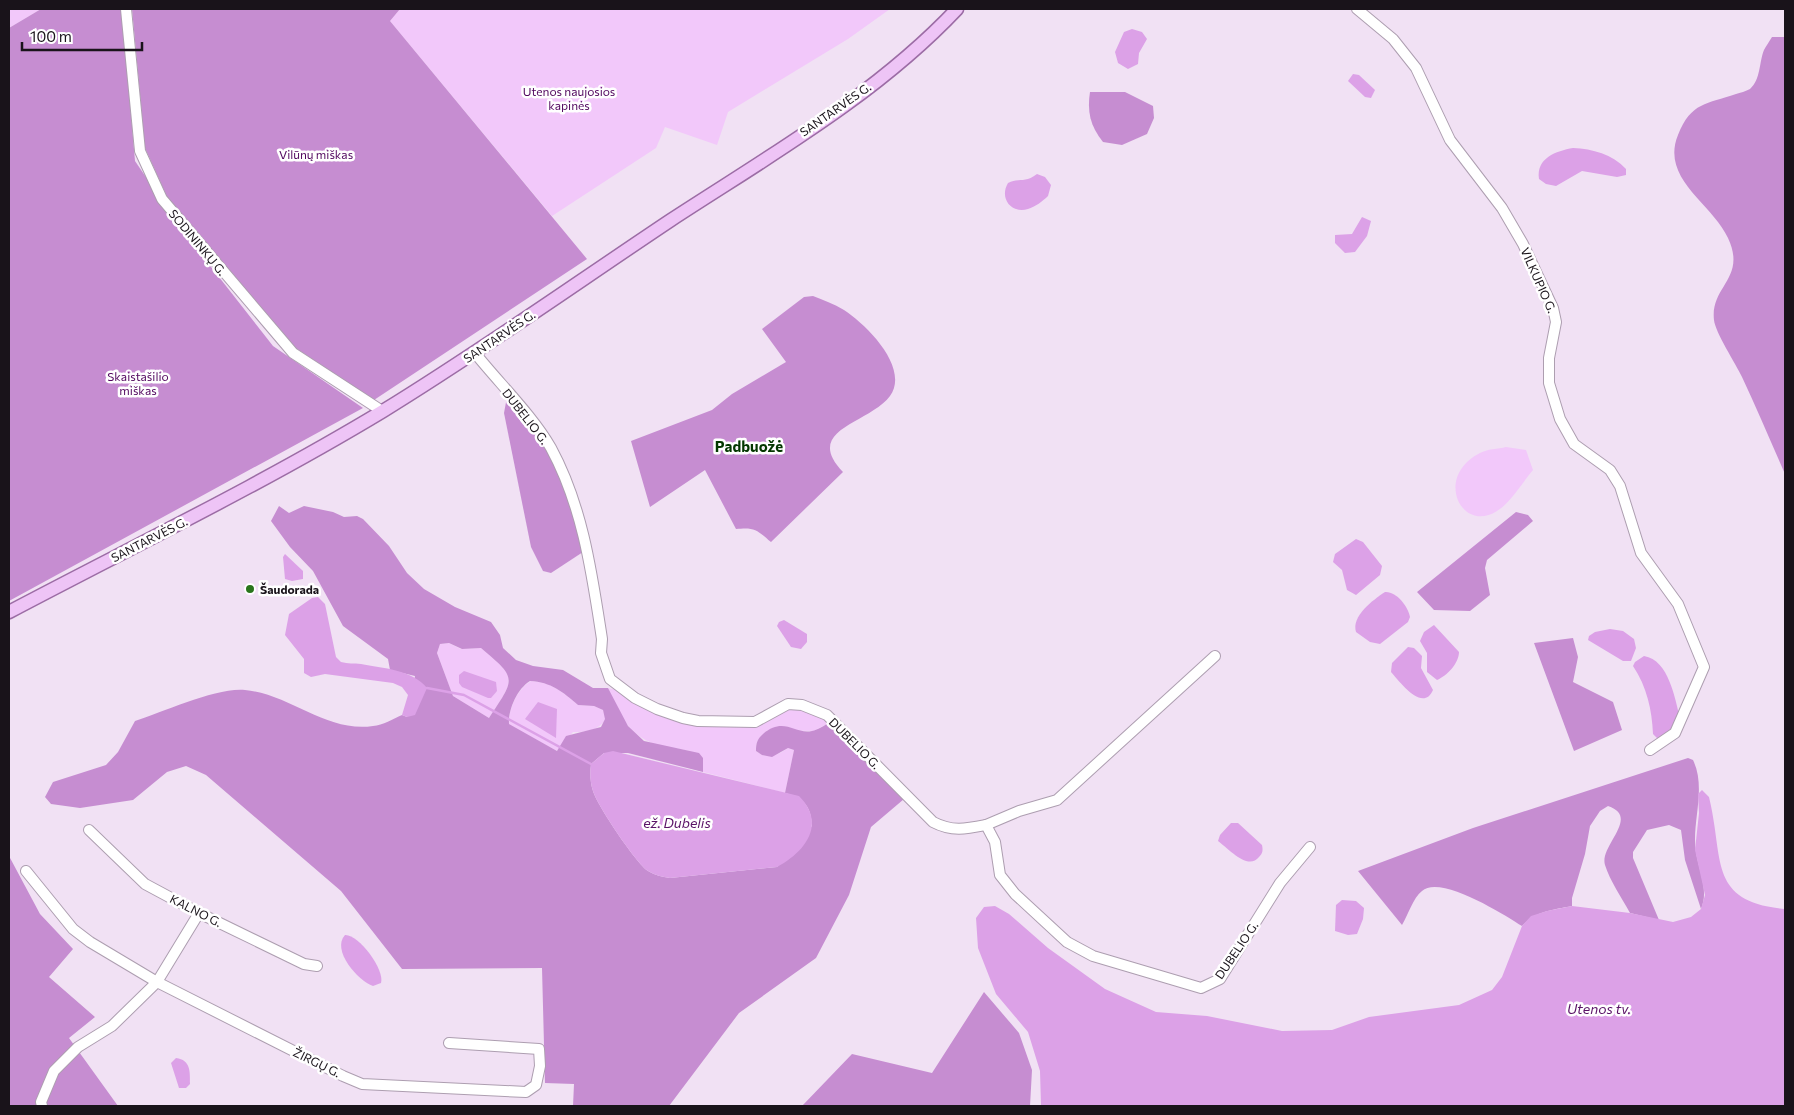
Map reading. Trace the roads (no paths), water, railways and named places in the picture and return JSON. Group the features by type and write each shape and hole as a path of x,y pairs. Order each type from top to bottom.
{"main road":[{"name":"SANTARVĖS G.","path":"9,612 231,496 382,411 474,353 849,102 920,44 957,9"}],"street":[{"name":"SODININKŲ G.","path":"126,9 140,151 162,199 293,353 382,411"},
{"name":"VILKUPIO G.","path":"1357,9 1393,39 1416,68 1450,140 1502,208 1523,244 1554,308 1556,332 1549,358 1549,382 1560,419 1574,444 1610,470 1620,486 1641,553 1678,604 1687,624 1704,667 1675,733 1650,750"},
{"name":"DUBELIO G.","path":"474,353 540,433 560,467 574,502 589,556 602,639 601,653 610,679 619,687 657,709 698,721 755,722 788,704 802,704 827,715 934,822 945,828 958,830 986,825 995,842 1000,875 1015,894 1067,942 1093,956 1201,988 1220,979 1280,884 1310,848"},
{"path":"986,825 1019,811 1057,800 1215,656"},
{"name":"KALNO G.","path":"89,830 145,884 199,913 304,964 317,966"},
{"name":"ŽIRGŲ G.","path":"26,871 73,928 90,942 157,982 362,1084 526,1092 536,1086 540,1066 539,1049 448,1043"},
{"path":"42,1106 41,1102 54,1072 78,1047 112,1026 157,982 199,913"}],"water":[{"path":"1132,29 1142,32 1147,39 1139,53 1138,64 1128,69 1118,63 1115,52 1124,32"},
{"path":"1353,74 1359,75 1375,90 1371,98 1365,97 1348,81"},
{"path":"1573,148 1595,151 1608,156 1626,169 1626,175 1617,177 1582,171 1556,186 1546,184 1539,179 1541,166 1548,157 1560,151"},
{"path":"1037,174 1045,177 1051,185 1048,196 1039,204 1028,209 1016,209 1008,204 1005,194 1008,183 1015,180 1029,179"},
{"path":"1362,217 1371,221 1367,236 1355,252 1345,253 1335,243 1335,235 1352,234"},
{"path":"1356,539 1363,542 1382,566 1380,575 1356,595 1347,590 1342,570 1333,562 1335,554"},
{"path":"285,554 303,571 303,579 292,581 285,579 283,557"},
{"path":"1385,592 1393,594 1401,600 1407,608 1410,617 1408,622 1380,644 1370,642 1356,632 1355,626 1364,609"},
{"path":"318,597 325,604 336,657 341,662 397,671 414,677 427,688 415,715 407,717 402,715 408,695 402,687 393,683 325,674 311,677 304,673 304,659 285,635 289,614 312,598"},
{"path":"784,620 807,634 807,642 801,649 791,647 777,626 779,622"},
{"path":"1434,625 1459,652 1452,669 1437,680 1427,672 1427,653 1420,641 1424,632"},
{"path":"1610,629 1623,631 1634,639 1636,648 1631,661 1623,661 1588,640 1589,636 1595,632"},
{"path":"1408,647 1414,648 1422,656 1421,668 1433,690 1429,696 1418,697 1406,688 1391,672 1392,663"},
{"path":"1644,656 1653,659 1665,672 1670,681 1680,718 1675,728 1658,739 1653,734 1650,707 1645,690 1633,666 1635,662"},
{"path":"464,671 496,682 497,691 491,698 488,698 462,687 459,683 459,675"},
{"path":"538,702 557,709 556,738 525,719"},
{"name":"ež. Dubelis","path":"613,751 799,796 807,806 811,817 812,827 809,836 796,854 777,867 670,878 653,874 642,866 626,846 593,791 590,778 591,764 604,753"},
{"name":"Utenos tv.","path":"1702,790 1709,797 1720,862 1725,877 1732,889 1744,898 1761,905 1785,909 1785,1106 1041,1106 1040,1071 1028,1032 996,994 978,948 976,918 984,907 995,906 1009,914 1048,948 1105,989 1156,1012 1207,1016 1282,1031 1332,1030 1369,1017 1459,1005 1492,990 1502,977 1522,926 1531,916 1572,906 1630,913 1673,922 1691,917 1701,909 1705,895 1695,850 1699,813 1698,794"},
{"path":"1231,823 1238,823 1262,845 1262,853 1255,861 1250,862 1238,857 1218,841 1220,835"},
{"path":"1342,900 1356,901 1364,908 1363,919 1357,934 1348,935 1335,931 1336,905"},
{"path":"345,935 357,940 375,961 379,969 381,983 373,986 367,983 348,964 341,949"},
{"path":"176,1058 185,1061 189,1067 190,1084 186,1088 179,1088 171,1063"}],"waterway":[{"path":"427,688 464,695 591,764"}],"place":[{"name":"Šaudorada","path":"250,589"}],"district":[{"name":"Padbuožė","path":"749,446"}],"park label":[{"name":"Utenos naujosios kapinės","path":"569,98"},
{"name":"Vilūnų miškas","path":"316,154"},
{"name":"Skaistašilio miškas","path":"138,383"}]}
